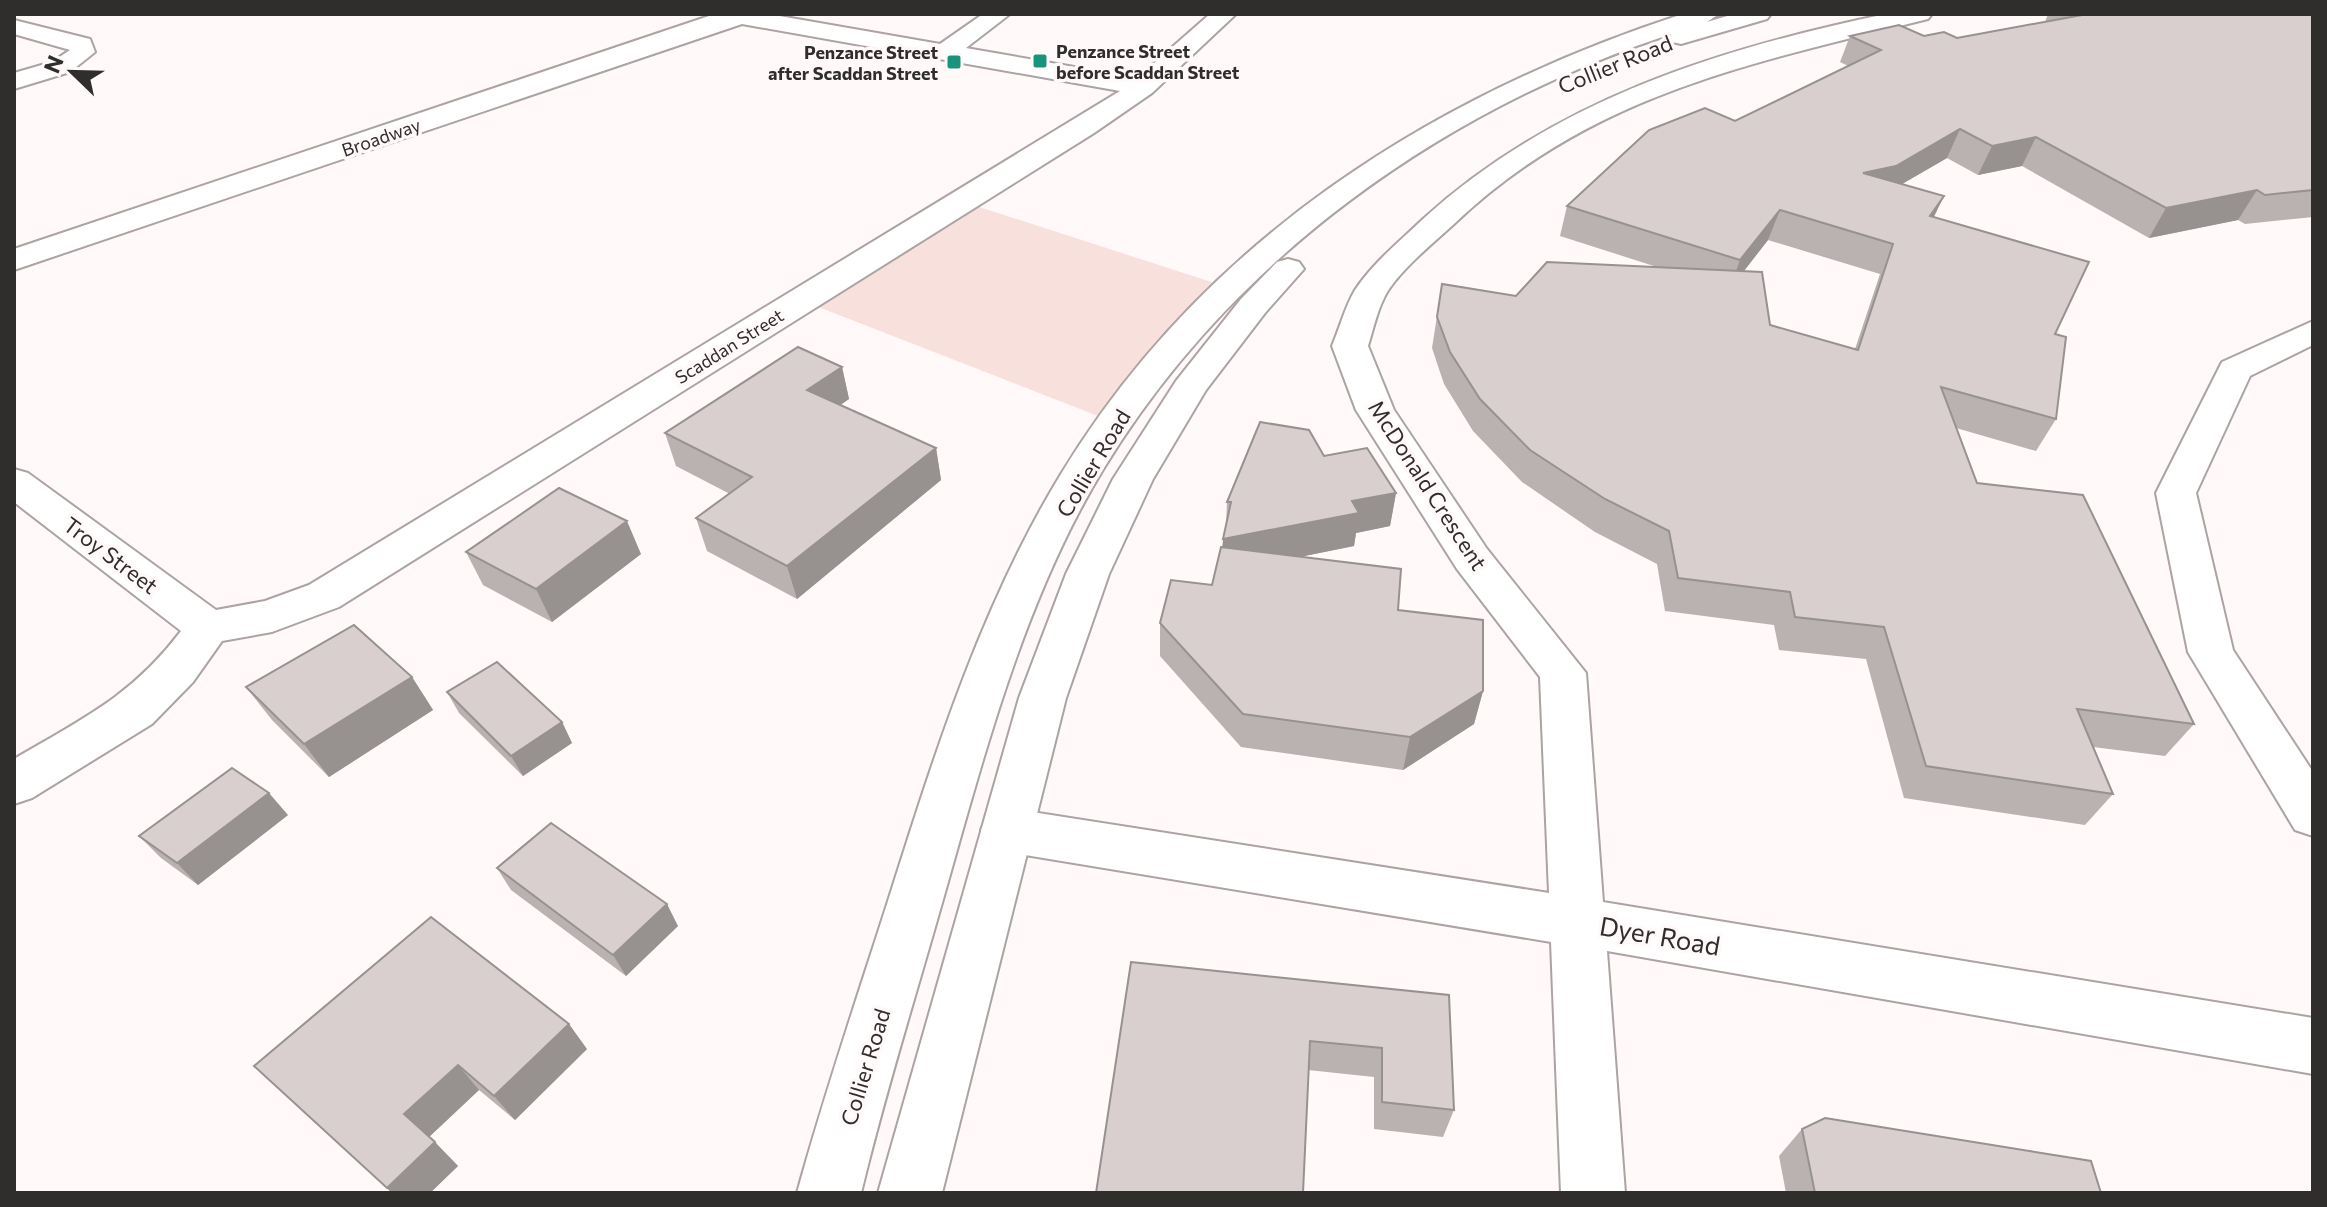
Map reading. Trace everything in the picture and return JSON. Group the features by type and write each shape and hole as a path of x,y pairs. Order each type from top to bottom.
{"street":[{"path":"946,51 998,14"},
{"name":"Scaddan Street","path":"208,628 272,616 324,596 1071,136 1143,87 1224,14"},
{"name":"Collier Road","path":"829,1193 943,808 1008,624 1076,482 1144,382 1220,293 1296,225 1379,163 1460,114 1530,78 1632,36 1707,14"},
{"name":"Collier Road","path":"910,1193 957,1004 1067,622 1115,512 1201,368 1256,300 1326,233 1384,185 1521,103 1623,56 1759,14"},
{"name":"McDonald Crescent","path":"1593,1193 1563,673 1472,559 1375,410 1350,346 1372,289 1444,213 1530,149 1622,99 1717,61 1831,31 1920,14"},
{"path":"739,15 1143,87"},
{"name":"Broadway","path":"14,260 739,15"},
{"path":"14,27 81,44 83,52 61,67 14,81"},
{"path":"76,58 102,57"},
{"path":"2313,331 2235,370 2176,493 2211,652 2313,815"},
{"name":"Troy Street","path":"14,482 208,628"},
{"path":"14,784 135,711 177,670 208,628"},
{"name":"Dyer Road","path":"1007,830 1579,922 2313,1046"}],"shaded area":[{"path":"964,202 1227,287 1116,423 803,301"}],"building":[{"path":"2080,14 2313,14 2313,190 2265,195 2257,190 2166,208 2036,137 1992,146 1960,129 1896,166 1863,173 1944,196 1930,216 2089,262 2055,334 2066,337 2056,419 1941,387 1977,483 2083,495 2194,724 2077,709 2113,794 1926,766 1884,627 1795,617 1790,592 1678,578 1669,531 1605,499 1530,450 1480,399 1450,352 1437,317 1442,284 1516,296 1547,262 1762,272 1770,325 1858,350 1893,244 1780,210 1740,260 1567,206 1649,130 1705,108 1735,121 1881,50 1850,36 1899,25 1924,36 1944,32 1957,38"},
{"path":"798,347 842,367 807,390 936,448 787,566 696,518 752,477 665,433"},
{"path":"1260,422 1309,430 1324,456 1367,448 1396,493 1352,501 1359,513 1223,539 1231,502 1227,502"},
{"path":"559,488 627,521 536,589 466,552"},
{"path":"1221,547 1401,569 1398,610 1483,620 1483,691 1410,737 1243,714 1160,623 1171,580 1212,585"},
{"path":"354,625 412,677 304,744 246,687"},
{"path":"497,662 562,722 511,756 447,692"},
{"path":"232,768 269,793 177,863 139,836"},
{"path":"551,823 667,904 613,955 497,868"},
{"path":"431,917 569,1024 494,1096 458,1065 404,1114 435,1142 387,1188 254,1066"},
{"path":"1131,962 1449,995 1454,1110 1382,1102 1382,1048 1310,1041 1303,1193 1096,1193"},
{"path":"1825,1118 2091,1161 2101,1193 1815,1193 1802,1129"}],"place":[{"name":"Penzance Street before Scaddan Street","path":"1040,61"},
{"name":"Penzance Street after Scaddan Street","path":"954,62"}]}
